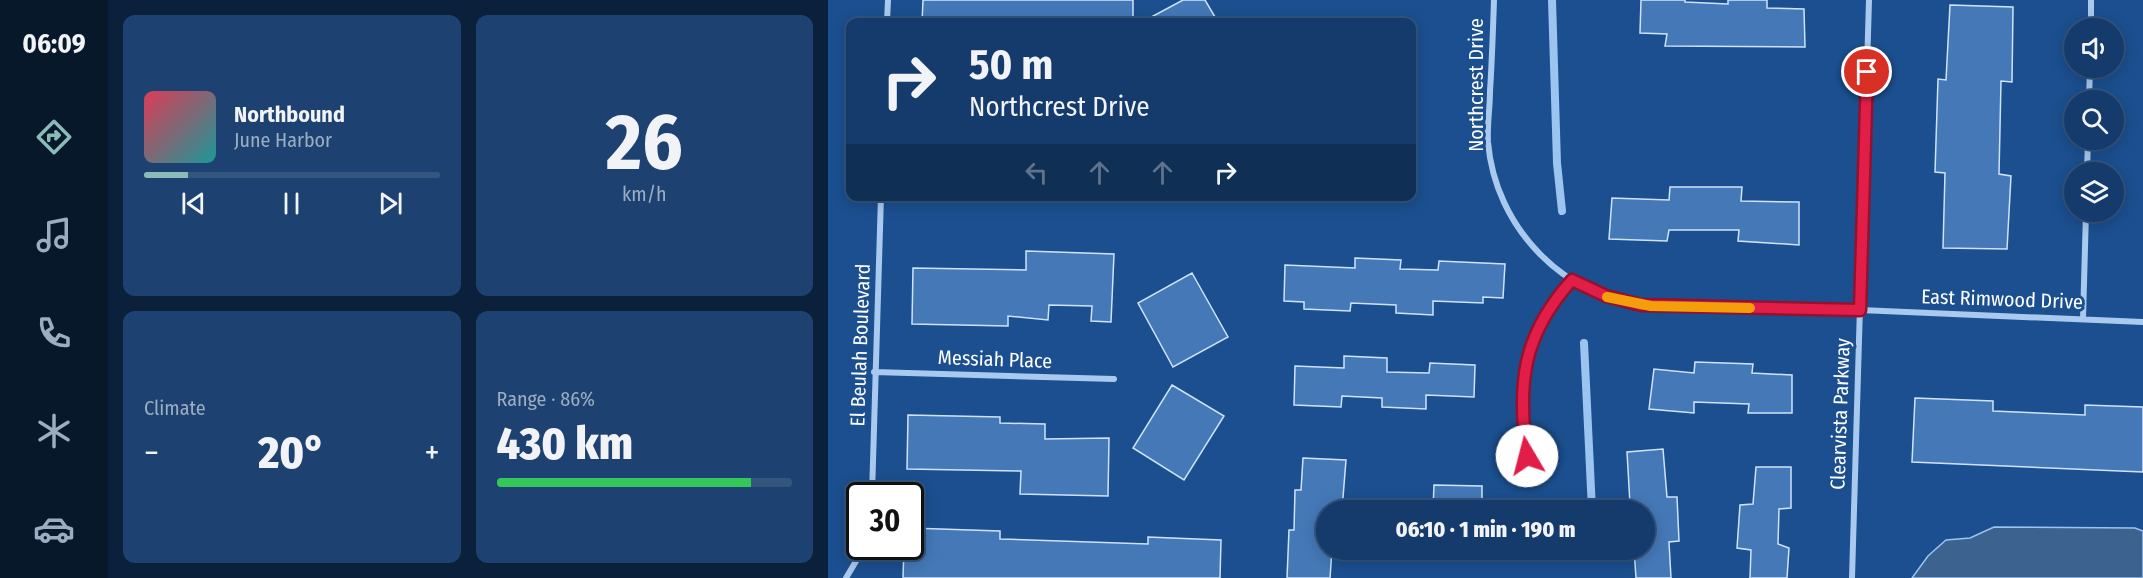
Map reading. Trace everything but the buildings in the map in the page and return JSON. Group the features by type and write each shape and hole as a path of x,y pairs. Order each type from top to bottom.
{"street":[{"path":"887,18 888,0"},
{"name":"Northcrest Drive","path":"1494,0 1488,141 1496,181 1504,204 1525,239 1547,262 1572,280 1606,296 1641,305 1860,310"},
{"name":"Clearvista Parkway","path":"1852,578 1869,0"},
{"path":"2091,0 2091,18"},
{"name":"El Beulah Boulevard","path":"872,482 881,201"},
{"path":"2083,319 2086,222"},
{"path":"1529,473 1522,424 1522,387 1529,352 1544,319 1572,280"},
{"name":"East Rimwood Drive","path":"1860,310 2143,322"},
{"name":"Messiah Place","path":"874,372 1114,379"},
{"path":"846,578 857,560"}],"water":[{"path":"1994,527 2135,528 2143,531 2143,578 1912,578 1928,556 1946,540 1970,538"}],"waterway":[{"path":"1552,0 1557,163 1562,211"},
{"path":"1584,343 1592,500"}],"slow traffic":[{"path":"1607,297 1651,306 1750,308"}],"route":[{"path":"1527,456 1522,424 1522,387 1529,352 1544,319 1572,280 1606,296 1641,305 1860,310 1867,72"}]}
